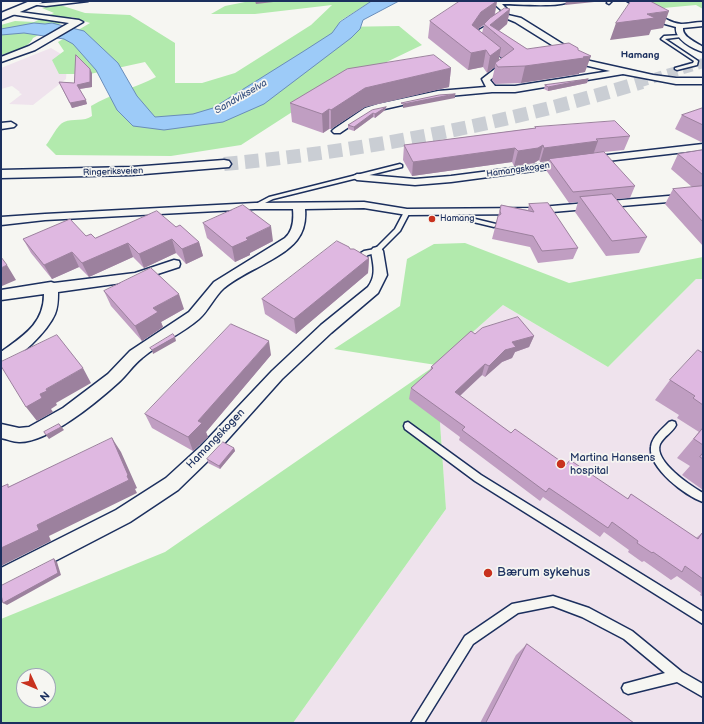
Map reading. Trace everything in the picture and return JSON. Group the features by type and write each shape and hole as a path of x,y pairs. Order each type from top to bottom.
{"main road":[{"path":"2,12 16,12 35,3"},
{"name":"Ringeriksveien","path":"1,174 132,171 224,164"}],"street":[{"path":"495,2 567,1"},
{"path":"630,1 668,22 680,26 703,24"},
{"path":"495,2 505,12 587,63 621,72 653,78 703,81"},
{"path":"492,89 486,82 486,79 505,65 475,41 476,37 505,12 525,2"},
{"path":"16,12 85,24"},
{"path":"1,60 28,50 74,23"},
{"path":"680,26 679,31 681,36 703,50"},
{"path":"337,131 368,110 438,94 492,89 515,90 621,72"},
{"path":"692,81 703,90"},
{"name":"Hamangskogen","path":"357,177 415,182 451,179 587,160 652,154 703,147"},
{"name":"Hamangskogen","path":"1,221 44,217 255,206 364,206 407,212 442,213 562,209 703,196"},
{"path":"1,430 20,435 40,429 54,422 94,395 115,377 137,353 172,331 195,314 218,285 273,253 292,239 298,230 300,219 299,206"},
{"name":"Hamangskogen","path":"1,579 124,516 172,484 207,451 277,375 326,329 373,290 379,282 382,272 377,250"},
{"path":"1,295 51,287 136,277 174,264"},
{"path":"1,360 35,332 48,314 51,302 51,287"}],"lane":[{"path":"35,3 42,5 86,1"},
{"path":"676,69 695,64 696,61 663,39 664,37 681,36"},
{"path":"576,65 587,63"},
{"name":"Hamangskogen","path":"255,206 271,198 400,166"},
{"path":"353,261 366,253 377,250 398,230 407,212"},
{"path":"442,213 494,225"},
{"path":"672,425 658,440 655,446 656,456 660,463 680,483 703,498"},
{"path":"408,426 478,478 703,618"},
{"path":"417,723 469,640 516,608 553,602 585,612 628,636 678,676 703,691"},
{"path":"628,688 678,676"}],"shaded area":[{"path":"51,48 61,54 67,65 66,79 33,105 9,104 22,94 12,86 1,89 1,68"},
{"path":"696,279 703,279 703,723 293,723 446,509 436,365 503,305 608,367"}],"green space":[{"path":"250,1 372,1 340,21 338,27 399,26 422,45 320,94 241,145 171,156 56,155 46,145 64,122 89,118 92,116 91,106 156,77 145,62 90,74 59,74 52,60 64,51 58,42 90,23 72,17 33,38 24,47 1,55 1,25 15,21 34,22 54,13 42,8 60,5 85,13 130,15 175,43 175,83 202,83 235,73 311,25 332,5 255,14 211,14 225,6"},
{"path":"637,1 703,1 703,9 696,5 652,9"},
{"path":"465,243 569,283 703,257 703,279 696,279 608,367 503,305 436,365 334,349 400,306 407,259 434,244"},
{"path":"436,365 446,509 293,723 1,723 1,619 165,552"}],"water":[{"name":"Sandvikselva","path":"372,1 399,1 363,20 360,29 351,38 264,104 223,122 164,130 133,126 117,110 96,70 73,44 64,39 24,33 1,35 1,29 34,23 52,23 84,31 118,63 137,96 155,117 193,114 213,108 304,51 332,33 340,22"}],"building":[{"path":"460,1 497,1 481,12 472,25 501,48 490,56 486,50 471,53 430,21"},
{"path":"631,1 650,1 669,11 647,14 655,18 616,23"},
{"path":"505,8 510,9 490,25 527,49 569,43 578,48 578,50 591,56 525,66 498,67 495,63 514,49 484,24"},
{"path":"76,55 90,69 90,82 77,85 86,100 70,103 59,82 74,83"},
{"path":"434,55 451,68 365,88 331,110 329,109 322,114 290,103 347,69"},
{"path":"588,79 548,87 545,85"},
{"path":"455,94 403,104 401,103 439,95"},
{"path":"386,107 375,114 373,113 354,127 348,125 372,110"},
{"path":"703,108 703,125 682,115"},
{"path":"615,121 630,136 596,139 598,141 544,148 543,145 538,148 518,151 515,148 413,162 404,145 536,128 535,127"},
{"path":"703,150 703,175 678,154"},
{"path":"604,152 635,186 573,192 549,159"},
{"path":"703,186 703,222 673,189"},
{"path":"612,194 647,237 612,241 580,197"},
{"path":"548,203 578,248 542,251 533,236 495,228 498,216 501,214 501,205 534,212 529,204"},
{"path":"243,205 271,226 246,238 248,240 232,247 203,223"},
{"path":"157,211 176,227 180,225 199,242 182,249 172,239 139,254 128,243 82,263 72,252 44,265 23,239 70,219 86,236 91,234 95,238"},
{"path":"337,241 369,258 294,319 262,299"},
{"path":"1,257 7,265 1,268"},
{"path":"151,268 179,294 153,308 158,312 135,326 104,291"},
{"path":"518,317 534,336 512,342 516,347 505,350 489,366 485,364 455,392 511,433 515,429 566,465 570,460 628,499 631,494 698,539 702,533 703,579 685,566 682,572 637,543 638,541 612,522 608,528 549,488 546,492 462,430 465,427 411,388 433,368 431,367 471,331 475,334 482,328"},
{"path":"231,324 269,341 198,421 202,423 188,437 145,414"},
{"path":"173,334 175,337 152,350 150,348"},
{"path":"57,335 83,368 46,389 47,391 40,394 42,398 26,407 1,366 1,362"},
{"path":"698,350 703,353 703,405 693,398 695,396 670,380"},
{"path":"59,424 61,427 46,435 44,432"},
{"path":"703,428 703,445 694,439"},
{"path":"112,438 129,480 37,525 39,530 1,548 1,487 8,484 8,487"},
{"path":"223,442 234,448 219,466 207,459"},
{"path":"54,559 58,573 3,603 1,586"},
{"path":"527,644 634,723 486,723"}],"tunnel":[{"path":"638,83 703,63"},
{"path":"224,164 330,152 435,134 539,111 642,82"}],"place":[{"name":"Hamang","path":"432,219"},
{"name":"Martina Hansens hospital","path":"561,464"},
{"name":"Bærum sykehus","path":"488,573"}],"district":[{"name":"Hamang","path":"640,55"}]}
